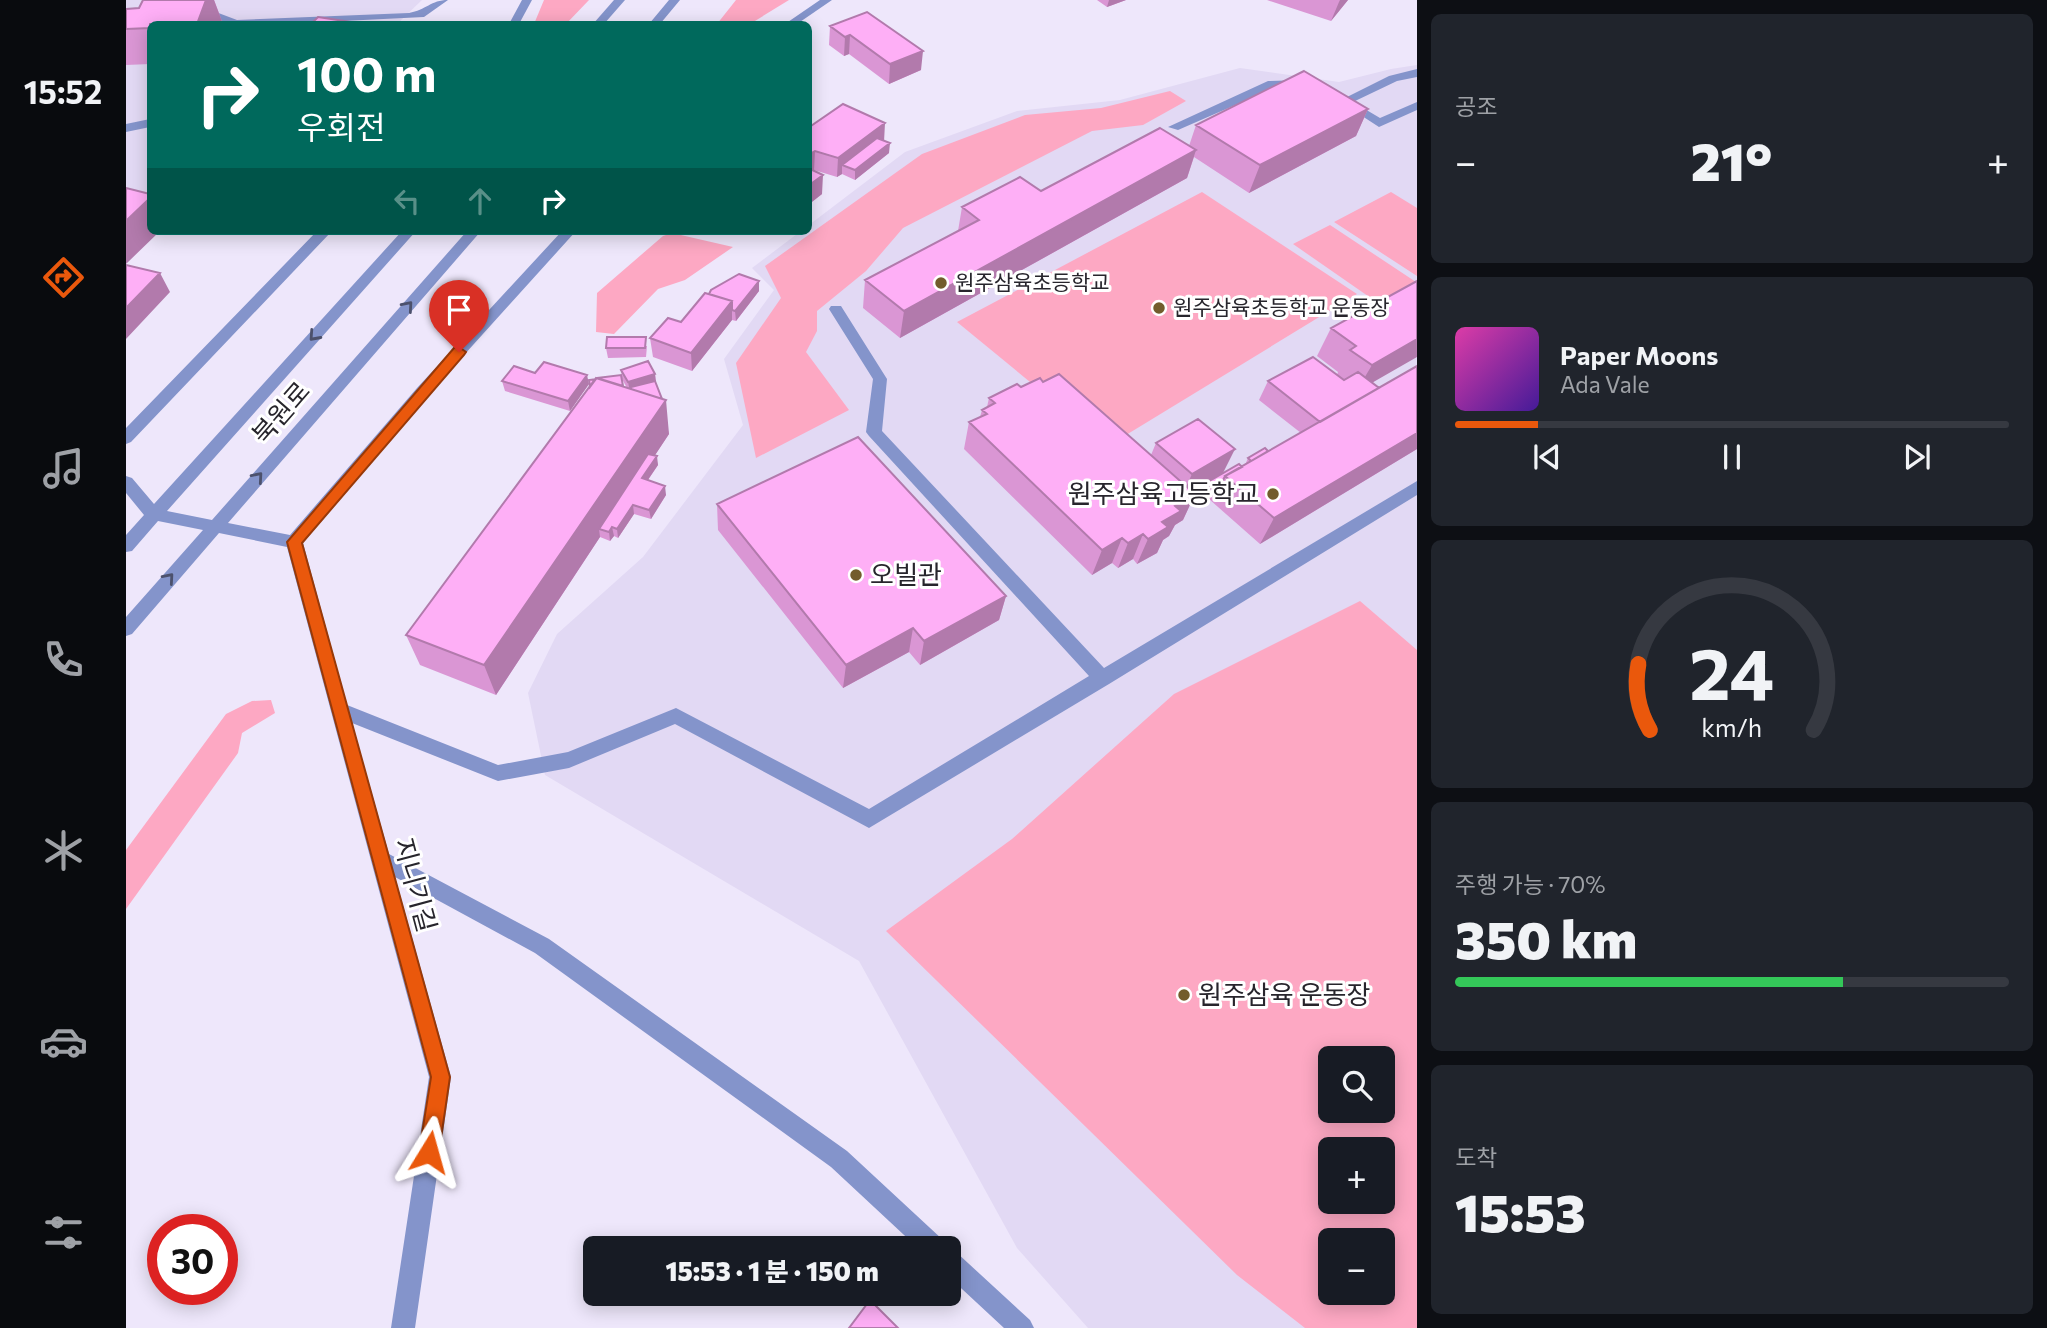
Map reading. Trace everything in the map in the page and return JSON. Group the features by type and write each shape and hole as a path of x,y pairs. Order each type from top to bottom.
{"street":[{"path":"174,0 231,21"},
{"path":"368,21 408,20 424,14 443,0"},
{"path":"516,21 527,0"},
{"path":"600,21 620,0"},
{"path":"657,21 675,0"},
{"path":"795,21 827,0"},
{"path":"1417,73 1393,78 1339,99 1379,123 1417,106"},
{"path":"1174,127 1272,84 1310,85"},
{"path":"126,128 147,124"},
{"path":"126,438 321,235"},
{"name":"북원로","path":"126,547 405,235"},
{"name":"북원로","path":"126,629 470,235"},
{"path":"126,482 153,514 294,542 422,392 565,235"},
{"path":"836,309 880,379 874,432 1103,679"},
{"path":"340,710 498,773 569,760 676,716 869,819 1417,488"},
{"name":"지니기길","path":"294,542 440,1077 403,1328"},
{"path":"380,859 542,946 839,1159 922,1236"},
{"path":"961,1272 1022,1328"}],"shaded area":[{"path":"126,0 422,0 400,21 147,21 147,200 126,193"},
{"path":"544,0 589,0 569,21 535,21"},
{"path":"736,0 789,0 755,21 719,21"},
{"path":"1417,65 1417,1328 1088,1328 1017,1248 859,961 545,775 528,693 557,634 643,557 743,425 724,359 774,290 752,268 796,235 812,235 812,223 905,152 1017,111 1120,100 1240,68 1339,82"},
{"path":"1170,91 1186,101 1143,125 1092,131 903,228 866,271 817,311 817,331 806,352 849,410 756,458 736,363 781,298 765,266 922,154 1025,115 1101,108"},
{"name":"원주삼육초등학교 운동장","path":"1202,192 1357,294 1108,446 957,322"},
{"path":"1391,192 1417,208 1417,276 1334,222"},
{"path":"1330,225 1416,282 1378,303 1293,244"},
{"path":"681,235 733,247 685,280 658,289 614,334 596,332 597,293 663,236"},
{"name":"원주삼육 운동장","path":"1360,601 1417,650 1417,1328 1305,1328 1237,1275 886,931 1012,839 1174,694"},
{"path":"271,700 275,713 242,733 238,753 126,909 126,850 226,714 252,701"}],"building":[{"path":"143,0 206,0 198,21 147,21 147,28 126,29 126,9 139,8"},
{"path":"867,12 923,51 890,64 850,35 845,37 830,26"},
{"path":"318,17 344,21 314,21"},
{"path":"1304,71 1368,109 1260,165 1196,125"},
{"path":"843,104 885,123 838,158 815,151 812,153 812,125"},
{"path":"1160,128 1196,150 904,311 865,280 979,220 962,207 1020,177 1041,191"},
{"path":"877,138 890,143 855,170 842,165"},
{"path":"812,170 823,175 812,183"},
{"path":"126,188 147,193 147,201 126,221"},
{"path":"126,265 160,273 126,308"},
{"path":"739,274 759,281 735,311 732,310 732,301 709,294 711,290"},
{"path":"1417,281 1417,339 1372,365 1350,350 1356,346 1331,328"},
{"path":"705,293 732,301 691,353 650,338 668,318 681,322"},
{"path":"607,337 646,337 645,348 606,348"},
{"path":"1313,357 1344,380 1358,372 1379,388 1320,422 1268,381"},
{"path":"648,361 655,374 628,382 621,370"},
{"path":"544,362 587,375 568,401 502,381 514,366 535,373"},
{"path":"1417,366 1417,433 1274,518 1225,476"},
{"path":"1059,374 1195,494 1175,506 1181,511 1162,522 1168,527 1148,539 1143,534 1128,543 1122,538 1102,550 969,422 987,414 982,410 995,403 989,398 1017,384 1021,387 1040,378 1043,382"},
{"path":"621,375 623,386 597,378"},
{"path":"596,378 666,400 484,665 406,635"},
{"path":"655,381 662,399 631,389 631,387"},
{"path":"1198,419 1235,449 1192,474 1156,443"},
{"name":"오빌관","path":"858,437 1006,596 924,641 913,628 846,665 717,504"},
{"path":"1265,448 1268,451 1251,461 1248,458"},
{"path":"648,454 657,456 642,478 665,486 649,510 633,505 617,529 612,527 609,532 599,529"},
{"path":"1239,464 1242,467 1225,476 1217,493 1206,483"},
{"path":"866,1306 876,1306 898,1328 849,1328"}],"place":[{"name":"원주삼육초등학교","path":"941,283"},
{"name":"원주삼육초등학교 운동장","path":"1159,308"},
{"name":"원주삼육고등학교","path":"1273,494"},
{"name":"오빌관","path":"856,575"},
{"name":"원주삼육 운동장","path":"1184,995"}],"route":[{"path":"429,1152 440,1077 294,542 459,352"}]}
